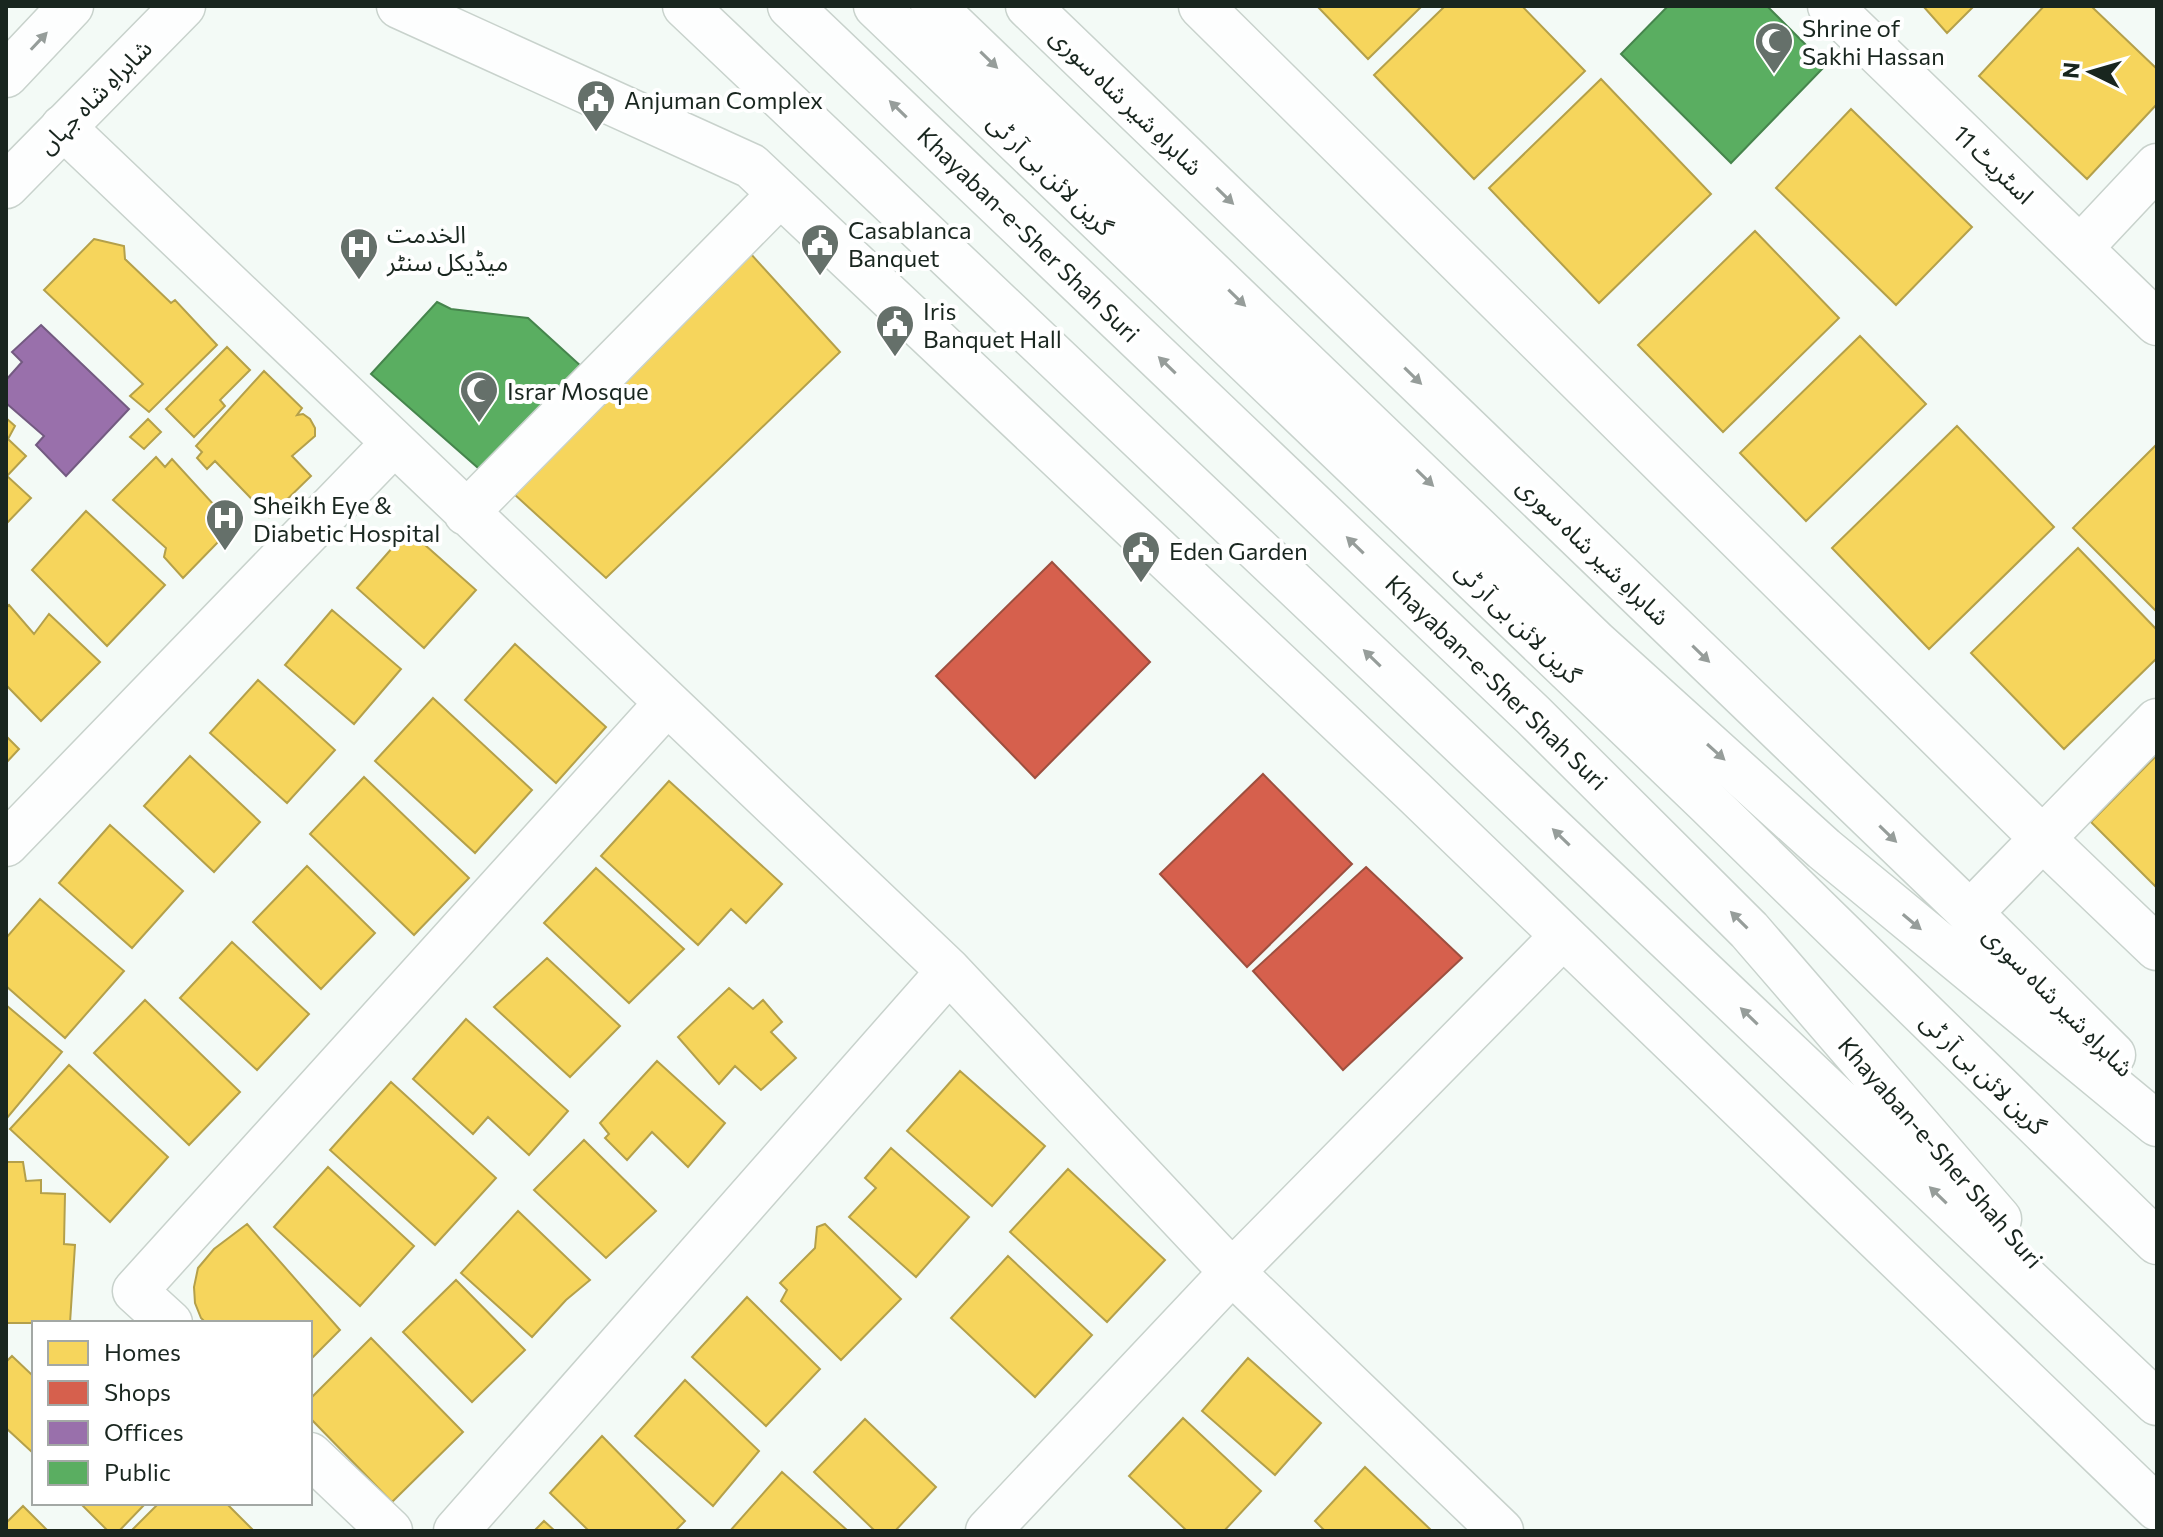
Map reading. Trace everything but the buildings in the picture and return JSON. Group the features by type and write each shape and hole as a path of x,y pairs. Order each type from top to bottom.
{"main road":[{"path":"6,75 71,6"},
{"name":"شاہراہِ شاہ جہاں","path":"6,186 183,6"},
{"path":"399,6 751,166 1401,780 2157,1508"},
{"path":"685,6 2157,1403"},
{"name":"Khayaban-e-Sher Shah Suri","path":"790,6 1533,715 1749,930 2157,1403"},
{"name":"گرین لائن بی آر ٹی","path":"876,6 1707,802 2157,1242"},
{"name":"شاہراہِ شیر شاہ سوری","path":"933,6 1596,643 1824,849 2157,1124"},
{"name":"شاہراہِ شیر شاہ سوری","path":"1028,6 1970,913 2157,1098"},
{"path":"1201,6 2157,948"},
{"name":"اسٹریٹ 11","path":"1830,6 2157,323"},
{"path":"63,127 949,971 1232,1272 1501,1531"},
{"path":"2080,248 2157,166"},
{"path":"466,513 780,194"},
{"path":"6,844 394,443"},
{"path":"168,1321 135,1291 667,703"},
{"path":"1970,913 2157,721"},
{"path":"988,1531 1232,1272 1563,936"},
{"path":"456,1531 949,971"},
{"path":"312,1457 390,1531"}],"place":[{"name":"Shrine of Sakhi Hassan","path":"1774,75"},
{"name":"Anjuman Complex","path":"596,133"},
{"name":"Casablanca Banquet","path":"820,277"},
{"name":"الخدمت میڈیکل سنٹر","path":"359,281"},
{"name":"Iris Banquet Hall","path":"895,358"},
{"name":"Israr Mosque","path":"479,424"},
{"name":"Sheikh Eye & Diabetic Hospital","path":"225,552"},
{"name":"Eden Garden","path":"1141,584"}]}
